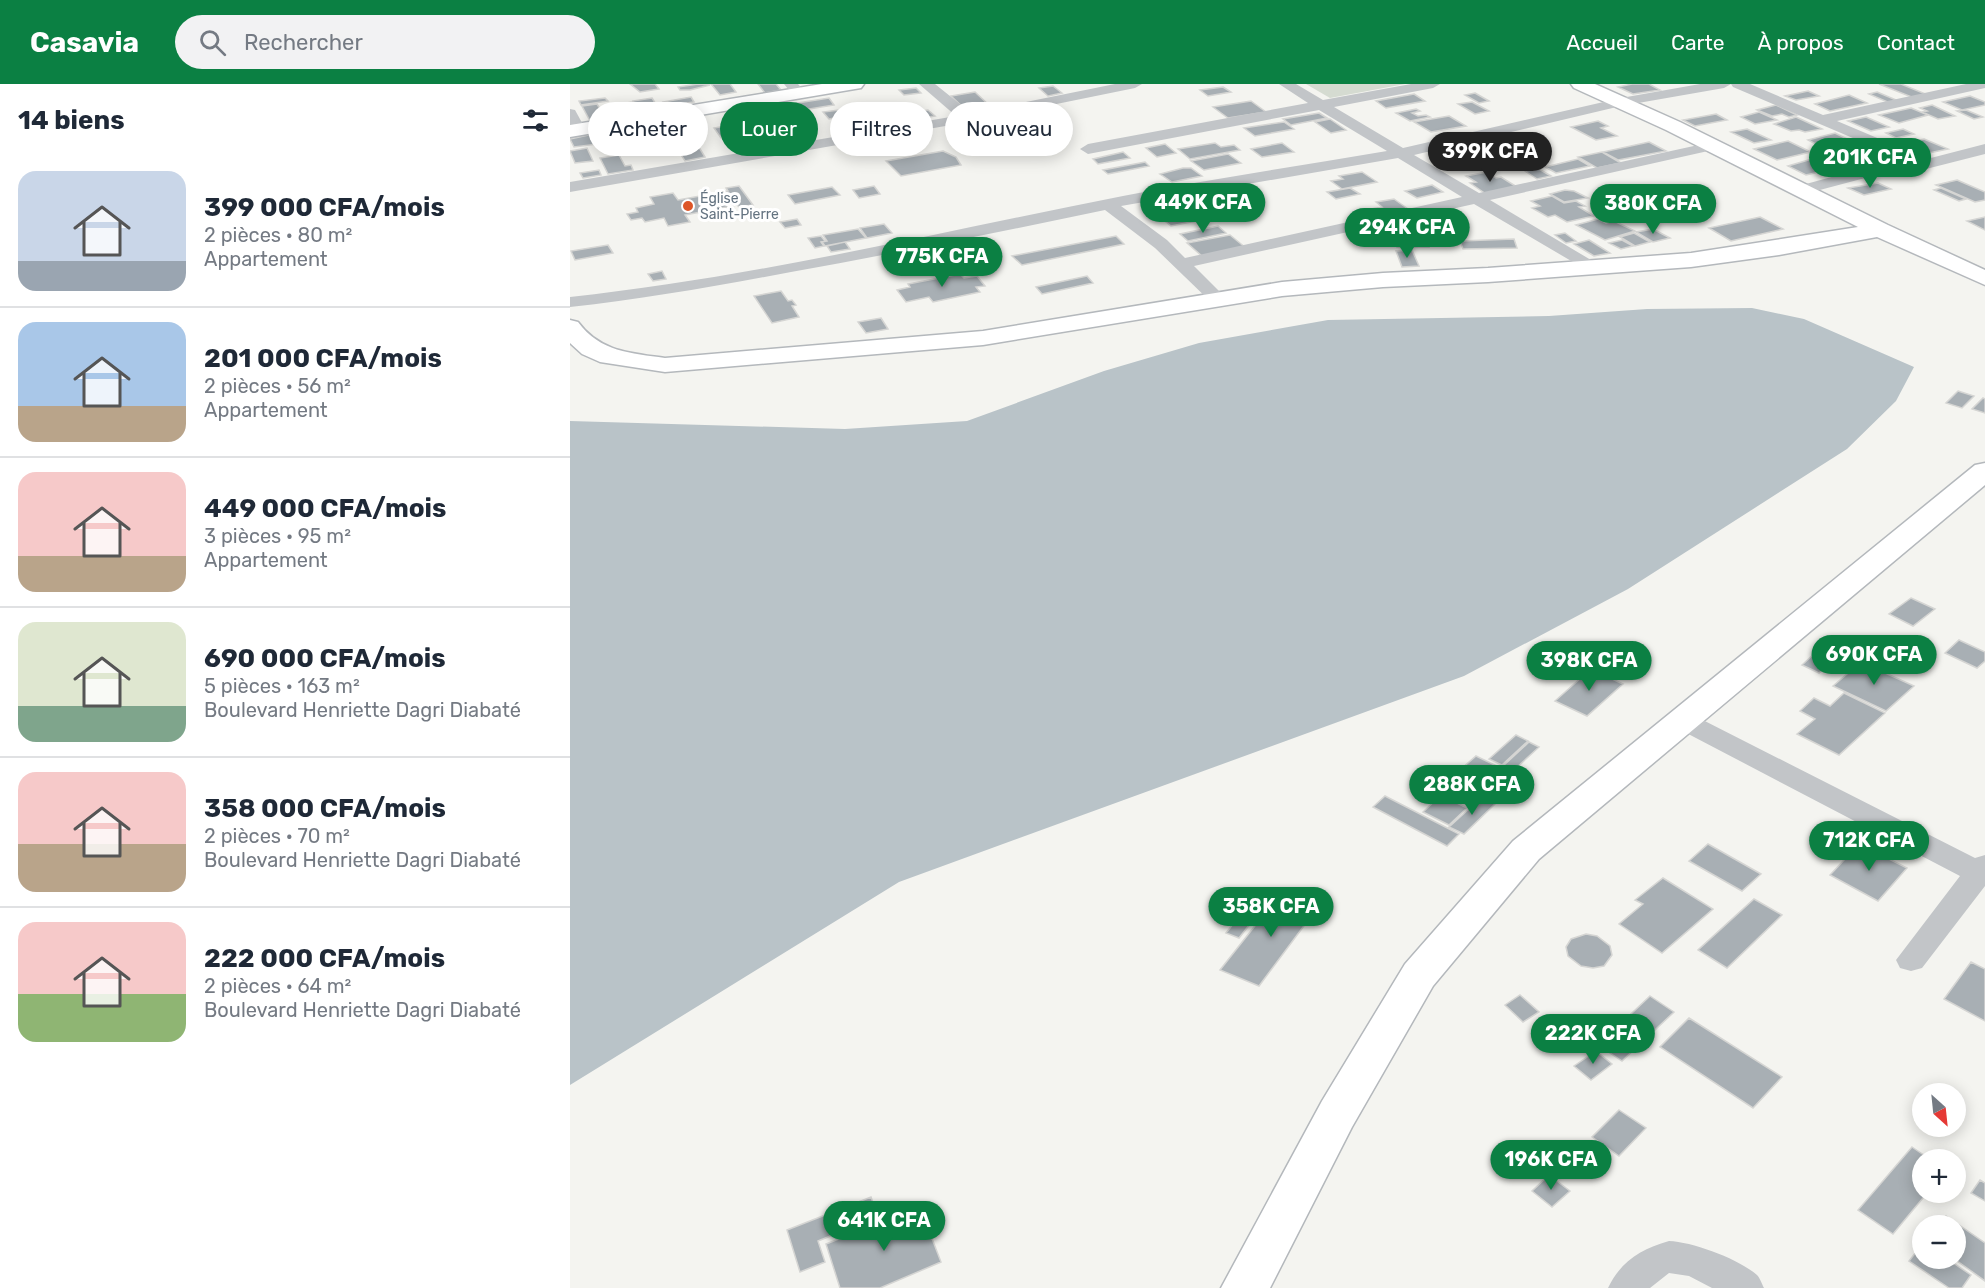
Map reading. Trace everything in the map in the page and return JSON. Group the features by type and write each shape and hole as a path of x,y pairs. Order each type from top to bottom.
{"street":[{"path":"573,125 795,89 855,84"},
{"path":"926,84 948,102"},
{"path":"1047,102 1135,84"},
{"path":"1286,84 1590,267"},
{"path":"1088,149 1433,84"},
{"path":"1580,84 1712,146 1880,230 1982,274"},
{"path":"570,302 615,298 708,282 948,238 1109,205 1401,153 1621,102 1724,84"},
{"path":"1738,84 1926,164"},
{"path":"1821,120 1985,84"},
{"path":"570,187 945,122"},
{"path":"1182,264 1712,146"},
{"path":"1801,190 1879,169 1926,164 1985,149"},
{"path":"1109,205 1161,244 1219,300"},
{"path":"570,327 574,334 591,349 609,357 665,365 983,338 1282,289 1691,260 1880,230"},
{"path":"1245,1288 1337,1114 1419,975 1526,850 1985,471"},
{"path":"1682,720 1983,871 1911,960"},
{"path":"1627,1288 1634,1277 1653,1261 1671,1255 1692,1258 1745,1288"}],"shaded area":[{"path":"1306,84 1405,84 1330,98"},
{"path":"1752,308 1804,319 1914,367 1896,401 1847,449 1628,589 1464,676 899,882 570,1085 570,421 845,429 967,421 1104,371 1199,343 1328,320 1549,316 1647,309"}],"building":[{"path":"630,84 655,84 659,89 640,92"},
{"path":"711,84 730,84 736,92 720,95"},
{"path":"758,84 776,84 781,90 765,93"},
{"path":"1649,84 1660,90 1633,94 1618,87"},
{"path":"1879,84 1901,84 1928,95 1914,98"},
{"path":"710,85 690,90 680,90 678,87"},
{"path":"1053,86 1062,93 1048,96 1039,88"},
{"path":"1223,87 1231,92 1208,96 1200,90"},
{"path":"916,88 921,93 904,95 899,90"},
{"path":"1808,91 1819,96 1796,100 1785,96"},
{"path":"975,92 986,102 957,102 951,96"},
{"path":"1877,92 1901,102 1892,104 1869,94"},
{"path":"1475,93 1489,101 1479,103 1465,95"},
{"path":"1414,94 1425,101 1386,108 1376,101"},
{"path":"1849,95 1867,103 1830,111 1815,104"},
{"path":"1970,96 1985,102 1985,105 1962,110 1943,102"},
{"path":"691,97 694,102 663,102"},
{"path":"605,98 608,101 588,102 588,104 581,105 579,101"},
{"path":"652,98 655,102 634,102"},
{"path":"829,98 832,102 830,106 818,108 818,102 804,102"},
{"path":"1251,101 1266,112 1228,118 1213,107"},
{"path":"1472,102 1489,111 1475,114 1458,104"},
{"path":"588,105 588,117 582,106"},
{"path":"1776,105 1797,115 1772,116 1757,110"},
{"path":"1932,105 1955,116 1938,119 1922,112 1927,111 1920,108"},
{"path":"1911,108 1928,115 1899,123 1879,115"},
{"path":"1416,109 1420,111 1412,113 1430,117 1410,121 1396,113"},
{"path":"1966,110 1983,117 1974,119 1957,111"},
{"path":"830,111 830,119 829,119 823,112"},
{"path":"1759,112 1777,120 1755,124 1741,117"},
{"path":"1319,113 1327,118 1291,125 1283,119"},
{"path":"1716,114 1727,120 1695,126 1683,120"},
{"path":"1449,116 1466,126 1431,132 1414,122"},
{"path":"1796,117 1822,129 1805,132 1791,131 1774,124"},
{"path":"1866,117 1889,127 1871,131 1848,121"},
{"path":"1330,119 1346,130 1331,133 1315,122"},
{"path":"1598,121 1608,126 1601,128 1617,136 1596,140 1571,127"},
{"path":"1284,122 1294,129 1255,136 1244,128"},
{"path":"720,127 720,137 714,128"},
{"path":"1747,129 1771,140 1754,143 1731,132"},
{"path":"1903,129 1914,134 1896,138 1886,133"},
{"path":"1835,133 1855,143 1825,149 1808,140"},
{"path":"1532,134 1541,139 1520,143 1512,138"},
{"path":"588,135 588,145 574,147 570,139"},
{"path":"1924,139 1948,149 1929,153 1905,143"},
{"path":"1788,141 1811,152 1777,160 1754,149"},
{"path":"1649,142 1666,151 1618,160 1603,152"},
{"path":"1215,143 1221,147 1234,145 1240,150 1190,159 1178,149"},
{"path":"1282,143 1294,152 1262,157 1251,149"},
{"path":"1165,144 1176,153 1157,157 1146,148"},
{"path":"1485,144 1493,148 1473,152 1478,155 1472,156 1460,149"},
{"path":"587,148 588,156 591,156 593,161 575,163 570,151"},
{"path":"1500,148 1511,154 1487,159 1476,153"},
{"path":"1863,148 1883,157 1851,164 1830,155"},
{"path":"943,151 945,156 956,157 961,165 901,176 886,161 914,156 933,156 933,153"},
{"path":"1123,152 1130,158 1098,164 1093,159"},
{"path":"1602,152 1621,163 1597,168 1578,157"},
{"path":"1228,154 1241,163 1204,170 1191,161"},
{"path":"620,156 625,166 631,165 633,170 608,174 600,158"},
{"path":"682,156 705,157 685,161"},
{"path":"1815,158 1837,168 1806,175 1788,166"},
{"path":"1893,158 1902,162 1878,168 1866,162"},
{"path":"1578,159 1590,166 1556,173 1545,167"},
{"path":"1528,160 1534,163 1494,171 1488,168"},
{"path":"1145,162 1149,166 1108,174 1103,170"},
{"path":"1191,168 1202,176 1172,182 1160,174"},
{"path":"1539,169 1551,176 1537,179 1525,171"},
{"path":"599,170 601,175 583,178 580,173"},
{"path":"1362,172 1377,182 1342,189 1331,181 1343,179 1339,176"},
{"path":"1487,172 1517,187 1486,194 1470,183 1476,182 1466,176"},
{"path":"1957,180 1985,192 1985,200 1975,202 1936,185"},
{"path":"1878,183 1891,189 1864,195 1848,188"},
{"path":"1432,185 1443,192 1417,198 1405,191"},
{"name":"Église Saint-Pierre","path":"739,186 753,205 739,207 737,205 685,215 690,222 668,226 664,218 645,222 642,218 631,220 627,214 638,212 636,208 654,204 650,197 673,193 678,200 728,191 726,188"},
{"path":"874,186 880,194 859,198 853,190"},
{"path":"832,187 840,195 795,204 788,195"},
{"path":"1350,188 1360,194 1336,199 1327,192"},
{"path":"1941,188 1966,199 1959,201 1934,190"},
{"path":"1565,190 1574,191 1588,198 1564,202 1550,194"},
{"path":"1552,196 1564,203 1576,201 1585,206 1579,207 1594,216 1567,222 1555,215 1548,217 1532,208 1540,206 1531,201"},
{"path":"1637,197 1651,204 1639,207 1625,200"},
{"path":"1394,199 1411,211 1377,218 1366,210 1382,207 1376,202"},
{"path":"1173,210 1177,213 1184,211 1196,221 1171,226 1156,214"},
{"path":"1760,217 1783,229 1731,241 1709,228"},
{"path":"1985,217 1985,230 1967,221"},
{"path":"797,219 801,225 785,228 780,222"},
{"path":"1598,219 1606,223 1614,221 1635,231 1605,240 1576,225"},
{"path":"884,224 892,233 867,238 860,228"},
{"path":"1218,226 1226,233 1188,241 1180,234"},
{"path":"858,229 866,238 825,246 822,242 827,241 823,235"},
{"path":"1653,229 1670,238 1653,242 1636,232"},
{"path":"1565,233 1576,241 1566,243 1555,235"},
{"path":"1634,233 1650,242 1635,246 1620,237"},
{"path":"1230,235 1246,248 1203,257 1187,243"},
{"path":"821,236 825,241 821,242 824,246 815,248 808,238"},
{"path":"1116,236 1124,244 1022,265 1012,256"},
{"path":"1396,238 1427,238 1429,247 1397,247"},
{"path":"1514,239 1517,248 1463,249 1460,241"},
{"path":"1589,240 1610,253 1594,256 1574,244"},
{"path":"1622,240 1633,246 1621,249 1609,243"},
{"path":"845,242 850,249 831,252 827,246"},
{"path":"608,245 613,253 575,260 571,251"},
{"path":"1412,250 1419,266 1402,267 1396,251"},
{"path":"662,271 666,279 653,281 648,274"},
{"path":"960,274 964,278 977,276 985,286 976,287 980,292 933,302 929,297 906,302 897,290 910,287 908,284"},
{"path":"1087,276 1093,283 1042,294 1036,287"},
{"path":"781,291 788,301 792,300 796,305 792,306 799,317 772,323 754,296"},
{"path":"881,318 888,329 866,333 858,322"},
{"path":"1958,391 1974,396 1962,408 1946,403"},
{"path":"1983,398 1985,399 1985,413 1972,409"},
{"path":"1911,598 1935,609 1913,626 1889,614"},
{"path":"1832,637 1850,644 1819,673 1802,665"},
{"path":"1959,640 1985,652 1985,661 1977,668 1945,653"},
{"path":"1861,662 1914,686 1886,711 1833,686"},
{"path":"1591,669 1623,684 1587,716 1555,701"},
{"path":"1844,693 1885,713 1839,755 1797,734 1815,719 1800,711 1814,698 1830,706"},
{"path":"1516,735 1528,741 1502,765 1489,759"},
{"path":"1529,742 1539,747 1513,771 1503,766"},
{"path":"1476,756 1507,771 1491,785 1461,769"},
{"path":"1452,767 1489,786 1468,805 1431,787"},
{"path":"1441,795 1467,808 1449,825 1423,812"},
{"path":"1385,796 1459,834 1447,846 1373,807"},
{"path":"1481,798 1495,804 1464,834 1449,827"},
{"path":"1708,844 1761,874 1742,891 1689,861"},
{"path":"1859,844 1907,868 1878,901 1830,875"},
{"path":"1663,878 1713,909 1662,953 1619,924 1643,904 1635,900"},
{"path":"1284,889 1321,903 1259,986 1220,970"},
{"path":"1754,899 1782,915 1727,968 1698,950"},
{"path":"1248,905 1261,910 1239,938 1226,933"},
{"path":"1586,934 1597,936 1610,946 1612,955 1604,966 1593,968 1581,966 1568,956 1566,947 1571,939"},
{"path":"1971,962 1985,969 1985,1021 1944,999"},
{"path":"1520,995 1539,1012 1523,1022 1505,1005"},
{"path":"1650,996 1674,1012 1622,1061 1598,1045"},
{"path":"1689,1018 1782,1077 1753,1108 1660,1047"},
{"path":"1596,1051 1612,1064 1591,1080 1574,1066"},
{"path":"1619,1110 1646,1128 1619,1156 1592,1137"},
{"path":"1912,1147 1915,1149 1912,1149 1912,1203 1919,1203 1893,1234 1858,1210"},
{"path":"1549,1175 1570,1191 1552,1207 1532,1191"},
{"path":"1980,1180 1985,1183 1985,1201 1971,1193"},
{"path":"871,1197 878,1217 818,1241 825,1262 800,1272 787,1230"},
{"path":"920,1207 941,1262 880,1288 840,1288 826,1244"},
{"path":"1966,1230 1985,1243 1985,1281 1966,1267"},
{"path":"1921,1269 1962,1269 1971,1275 1962,1288 1949,1288"}],"place":[{"name":"Église Saint-Pierre","path":"688,206"}]}
